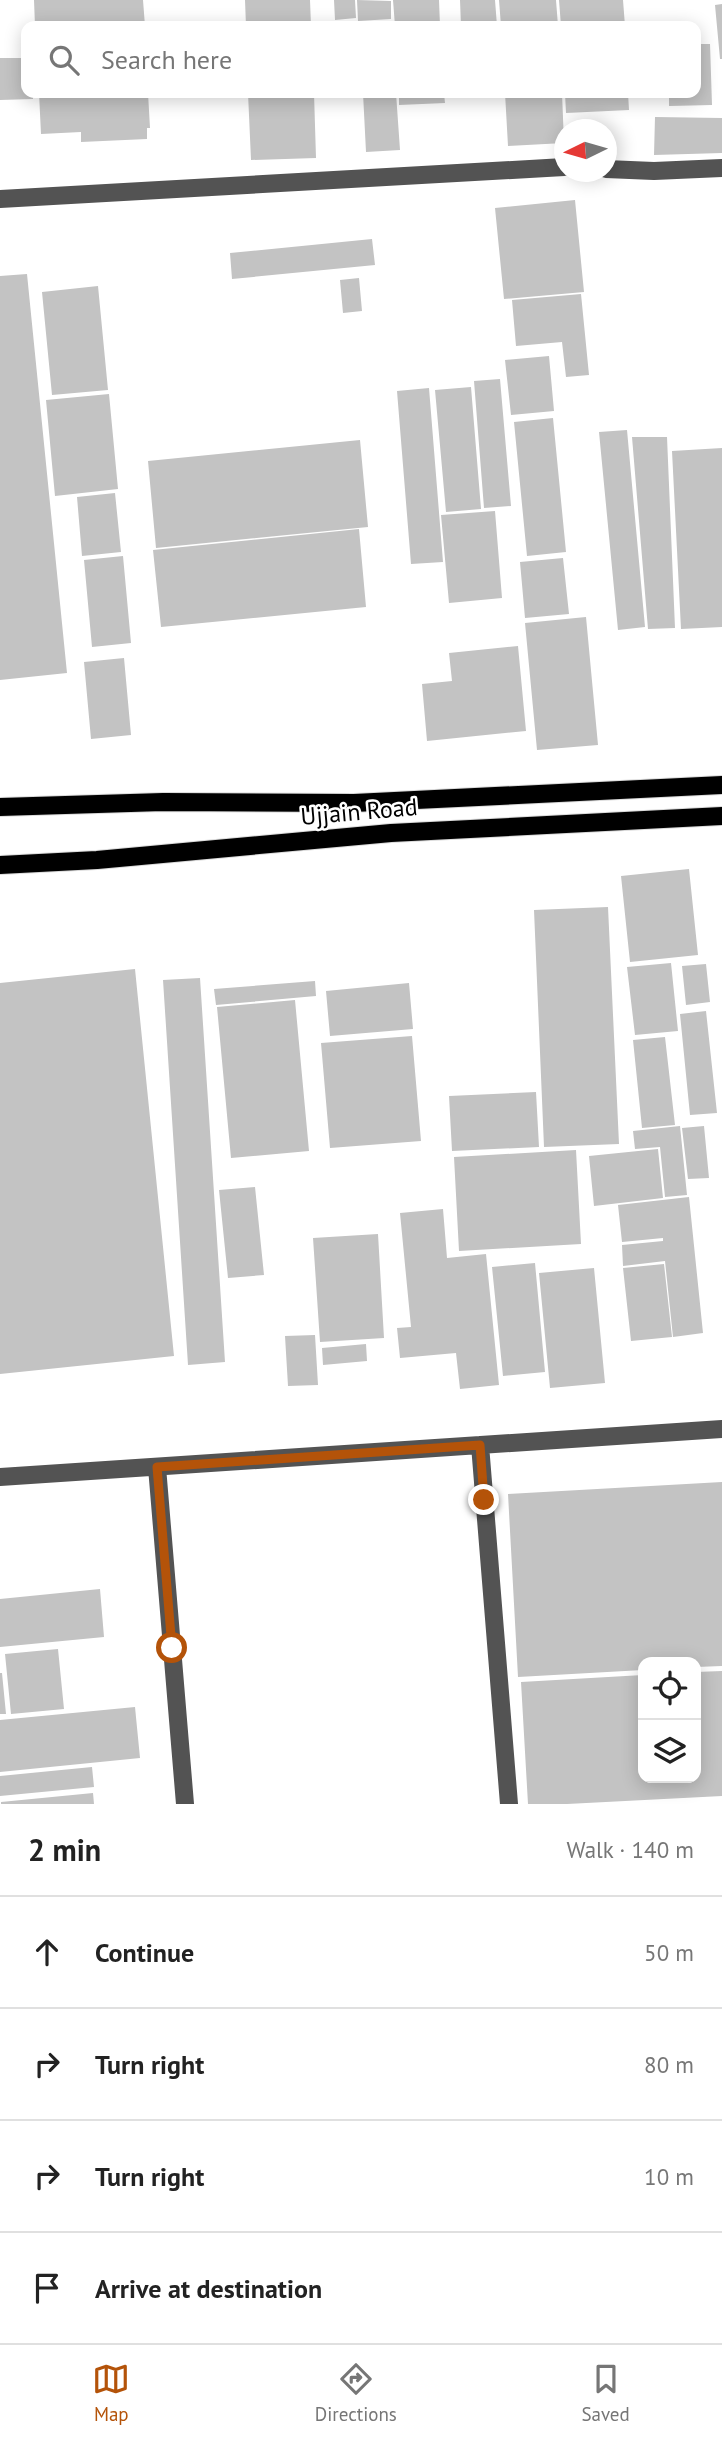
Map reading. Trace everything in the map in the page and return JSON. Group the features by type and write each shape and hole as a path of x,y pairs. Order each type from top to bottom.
{"main road":[{"name":"Ujjain Road","path":"0,807 163,802 354,803 722,785"},
{"name":"Ujjain Road","path":"0,865 97,860 391,833 722,816"}],"lane":[{"path":"0,199 554,167"},
{"path":"617,169 722,168"},
{"path":"0,1477 722,1429"},
{"path":"480,1445 509,1804"},
{"path":"157,1467 185,1804"}],"building":[{"path":"34,0 143,0 145,21 35,21"},
{"path":"245,0 310,0 311,21 246,21"},
{"path":"334,0 355,0 356,18 335,20"},
{"path":"357,0 391,1 391,19 358,21"},
{"path":"393,0 439,0 440,21 395,21"},
{"path":"460,0 495,0 497,21 461,21"},
{"path":"499,0 556,0 558,21 501,21"},
{"path":"559,0 623,0 625,21 561,21"},
{"path":"722,4 722,59 720,59 715,5"},
{"path":"701,44 710,44 712,105 669,106 669,98 701,98"},
{"path":"0,58 21,58 21,98 33,99 0,100"},
{"path":"39,98 148,98 150,128 147,128 147,139 81,142 81,132 41,134"},
{"path":"248,98 314,98 316,158 251,160"},
{"path":"363,98 396,98 400,150 366,152"},
{"path":"399,98 444,98 445,103 399,105"},
{"path":"505,98 562,98 563,119 554,119 554,144 508,146"},
{"path":"565,98 628,98 629,110 566,113"},
{"path":"655,117 722,118 722,153 654,155"},
{"path":"575,200 584,292 504,299 495,208"},
{"path":"372,239 375,265 232,279 230,253"},
{"path":"27,274 67,673 0,680 0,276"},
{"path":"359,278 362,311 343,313 340,280"},
{"path":"98,286 108,390 52,395 42,292"},
{"path":"581,294 589,375 566,377 562,342 516,346 512,300"},
{"path":"549,356 554,411 511,415 505,360"},
{"path":"500,379 511,506 484,508 474,381"},
{"path":"471,387 481,509 446,512 435,390"},
{"path":"429,388 443,562 411,564 397,391"},
{"path":"109,394 118,489 55,496 46,400"},
{"path":"553,418 566,552 527,556 514,422"},
{"path":"627,430 645,627 618,630 599,432"},
{"path":"632,437 667,437 675,628 648,629"},
{"path":"360,440 368,527 156,548 148,461"},
{"path":"722,448 722,627 681,629 672,451"},
{"path":"115,493 121,552 82,556 77,497"},
{"path":"495,511 502,598 449,603 441,515"},
{"path":"359,529 366,607 161,627 153,550"},
{"path":"123,556 131,643 92,647 84,560"},
{"path":"563,558 569,614 525,618 520,562"},
{"path":"586,617 598,745 537,750 525,623"},
{"path":"518,646 526,731 427,741 422,684 452,681 449,653"},
{"path":"124,658 131,735 91,739 84,662"},
{"path":"689,869 698,955 630,962 621,876"},
{"path":"608,907 619,1144 544,1147 534,910"},
{"path":"671,963 678,1031 635,1035 627,967"},
{"path":"706,964 710,1002 686,1005 682,966"},
{"path":"135,969 174,1356 0,1374 0,983"},
{"path":"200,978 225,1362 188,1365 163,980"},
{"path":"315,981 316,996 216,1005 214,989"},
{"path":"409,983 413,1029 330,1036 326,991"},
{"path":"295,1000 309,1151 231,1158 217,1007"},
{"path":"706,1011 717,1113 690,1115 680,1014"},
{"path":"412,1036 421,1141 330,1148 321,1043"},
{"path":"665,1037 675,1125 642,1128 633,1040"},
{"path":"536,1092 539,1147 452,1151 449,1096"},
{"path":"680,1126 687,1195 665,1197 660,1147 635,1149 633,1131"},
{"path":"704,1126 709,1178 688,1179 682,1128"},
{"path":"658,1149 663,1198 594,1206 589,1156"},
{"path":"576,1150 581,1244 459,1251 454,1157"},
{"path":"255,1187 264,1275 228,1278 219,1190"},
{"path":"689,1197 703,1333 673,1337 665,1261 623,1266 622,1245 663,1241 663,1238 622,1242 618,1205"},
{"path":"443,1209 447,1258 486,1254 499,1385 460,1389 456,1353 400,1358 397,1328 411,1327 400,1213"},
{"path":"378,1234 384,1338 320,1342 313,1238"},
{"path":"535,1263 545,1372 503,1376 492,1267"},
{"path":"664,1264 672,1337 631,1341 623,1268"},
{"path":"594,1268 605,1383 550,1388 539,1273"},
{"path":"315,1335 318,1385 288,1386 285,1336"},
{"path":"366,1344 367,1361 323,1365 322,1348"},
{"path":"722,1482 722,1666 701,1667 701,1657 638,1657 638,1670 518,1677 508,1494"},
{"path":"100,1589 104,1637 0,1647 0,1599"},
{"path":"58,1649 64,1709 11,1714 5,1654"},
{"path":"722,1671 722,1796 528,1804 521,1682 638,1675 638,1783 701,1783 701,1672"},
{"path":"2,1673 6,1714 0,1714"},
{"path":"135,1707 140,1758 0,1772 0,1720"},
{"path":"92,1767 94,1787 0,1796 0,1776"},
{"path":"93,1793 94,1804 1,1804 1,1802"}],"route":[{"path":"172,1648 157,1467 480,1445 484,1500"}]}
